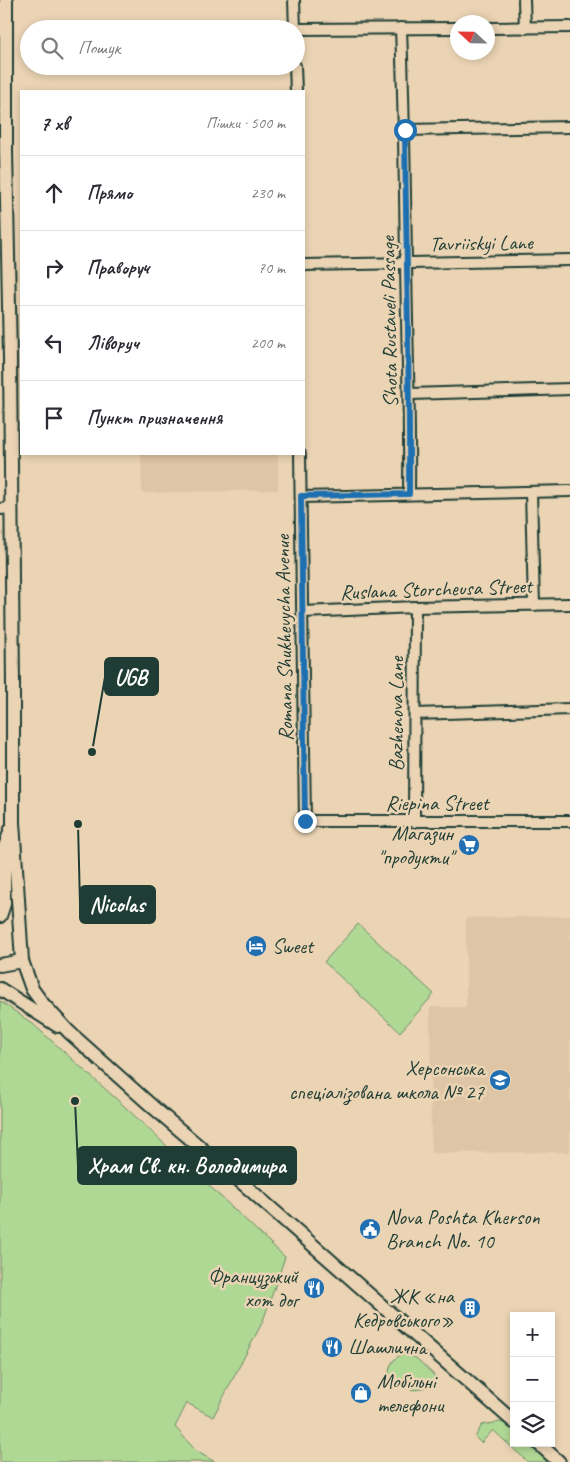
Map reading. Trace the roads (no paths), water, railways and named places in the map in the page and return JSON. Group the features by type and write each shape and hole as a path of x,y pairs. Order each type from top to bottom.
{"street":[{"path":"6,0 6,509 13,822 22,961 32,989 69,1032 510,1418"},
{"path":"294,0 295,20"},
{"path":"524,0 525,28"},
{"path":"495,28 570,27"},
{"name":"Shota Rustaveli Passage","path":"401,28 410,394 409,494"},
{"path":"305,29 450,28"},
{"path":"295,75 296,90"},
{"path":"405,130 570,127"},
{"name":"Tavriiskyi Lane","path":"305,265 570,260"},
{"path":"410,394 570,389"},
{"name":"Romana Shukhevycha Avenue","path":"300,455 305,821"},
{"path":"301,496 570,490"},
{"path":"531,492 534,605"},
{"name":"Ruslana Storcheusa Street","path":"303,612 415,607 570,604"},
{"name":"Bazhenova Lane","path":"414,822 415,607"},
{"path":"415,714 570,709"},
{"name":"Riepina Street","path":"305,821 570,821"},
{"path":"0,916 4,904 4,850 13,822"},
{"path":"0,964 22,961"},
{"path":"0,989 69,1032"},
{"path":"542,1447 559,1462"}],"place":[{"name":"UGB","path":"92,752"},
{"name":"Nicolas","path":"78,824"},
{"name":"Магазин \"продукти\"","path":"469,845"},
{"name":"Sweet","path":"256,946"},
{"name":"Херсонська спеціалізована школа № 27","path":"500,1080"},
{"name":"Храм Св. кн. Володимира","path":"75,1101"},
{"name":"Nova Poshta Kherson Branch No. 10","path":"370,1229"},
{"name":"Французький хот дог","path":"314,1288"},
{"name":"ЖК «на Кедровського»","path":"470,1308"},
{"name":"Шашлична","path":"332,1347"},
{"name":"Мобільні телефони","path":"361,1393"}]}
